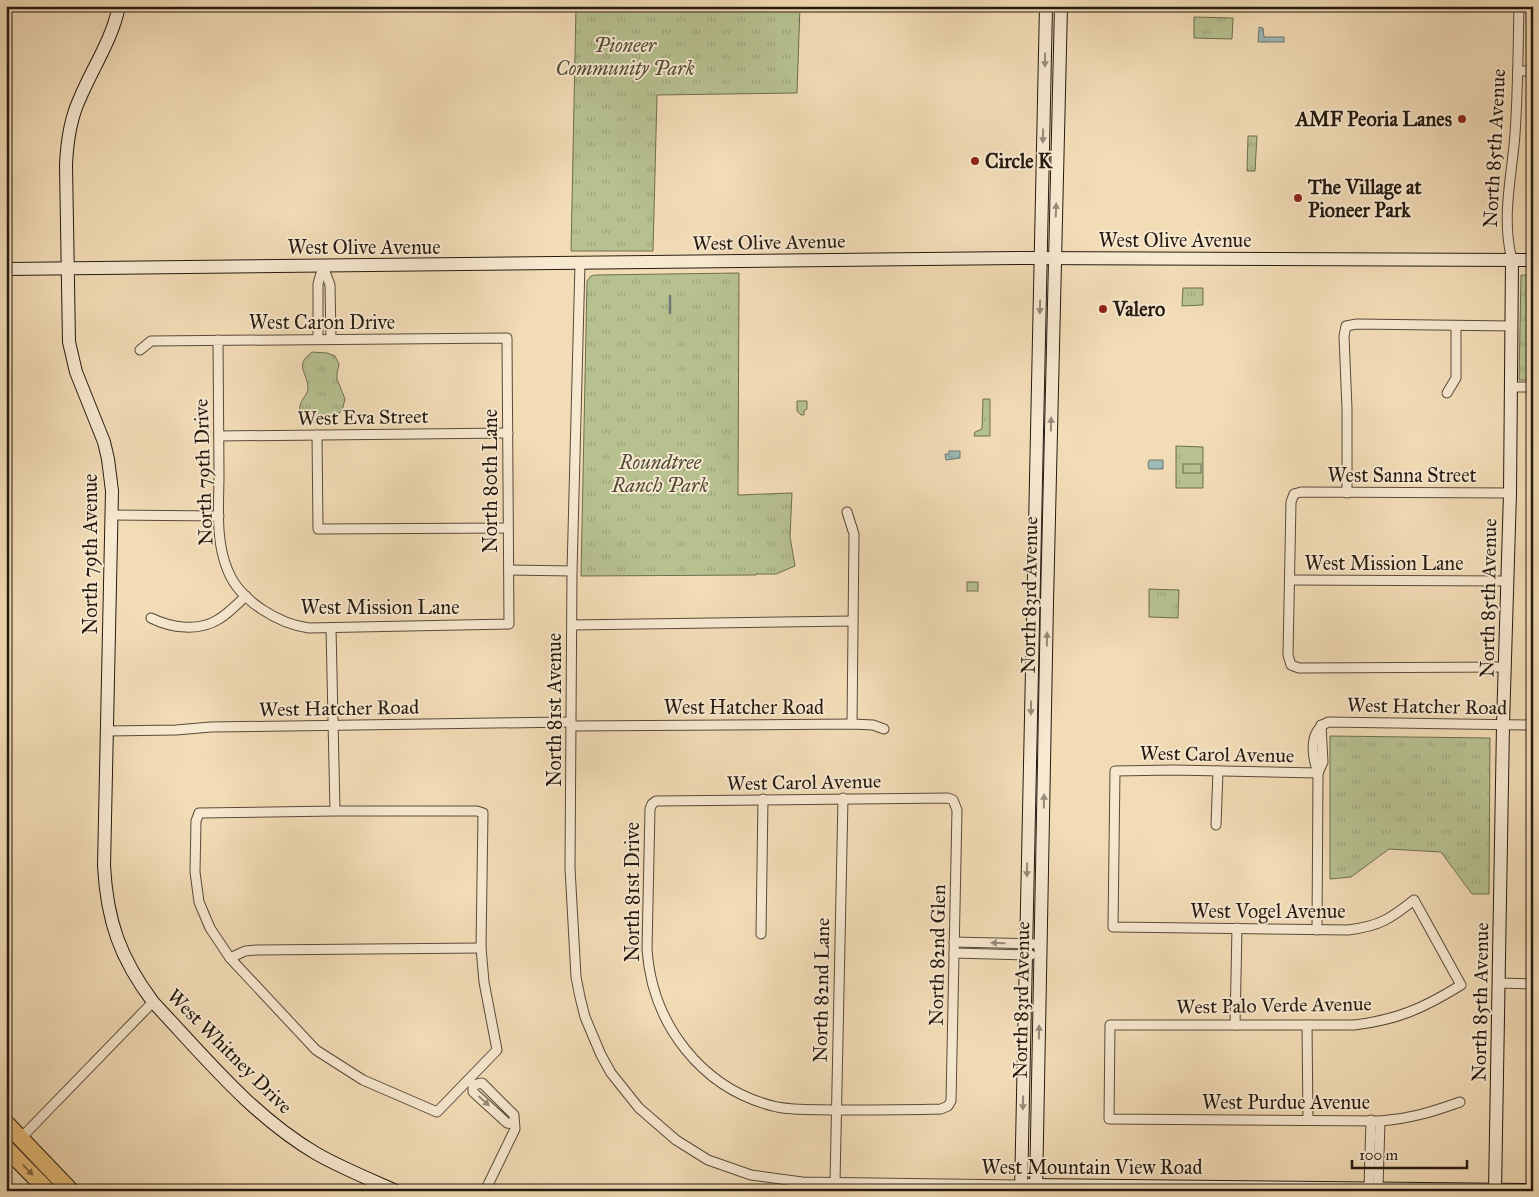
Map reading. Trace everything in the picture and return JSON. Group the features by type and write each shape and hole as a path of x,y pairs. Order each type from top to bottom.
{"highway":[{"path":"6,1123 71,1191"},
{"path":"6,1148 48,1191"}],"main road":[{"name":"North 79th Avenue","path":"117,939 110,916 105,879 112,515 110,474 104,442 76,372 69,342 66,165 70,129 79,99 108,41 116,22 119,6"},
{"path":"1046,9 1061,9"},
{"name":"North 83rd Avenue","path":"1021,1188 1046,9"},
{"name":"North 83rd Avenue","path":"1036,1188 1061,9"},
{"name":"West Olive Avenue","path":"6,269 1040,258 1533,260"},
{"name":"North 85th Avenue","path":"1495,1190 1510,493 1512,260"},
{"path":"1036,462 1050,462"},
{"name":"West Whitney Drive","path":"117,939 131,970 152,1002 244,1098 274,1124 315,1153 396,1191"},
{"name":"West Mountain View Road","path":"1021,1188 1533,1190"}],"street":[{"name":"North 85th Avenue","path":"1512,260 1507,242 1507,195 1515,133 1518,71 1518,6"},
{"path":"1518,71 1533,71"},
{"name":"North 81st Avenue","path":"580,263 572,571 570,868 574,957 580,998 593,1038 601,1055 611,1072 638,1108 663,1130"},
{"path":"323,266 330,285 331,339"},
{"path":"318,339 318,284 323,266"},
{"path":"1347,493 1347,409 1344,336 1346,326 1357,324 1511,326"},
{"path":"1447,393 1456,378 1456,326"},
{"name":"West Caron Drive","path":"140,350 151,341 507,338"},
{"name":"North 80th Lane","path":"507,338 509,624"},
{"name":"North 79th Drive","path":"218,340 220,540 228,573 246,596"},
{"path":"1511,387 1533,387"},
{"name":"West Eva Street","path":"219,436 508,433"},
{"path":"317,435 318,529 508,528"},
{"name":"West Sanna Street","path":"1290,580 1291,502 1294,494 1302,492 1510,493"},
{"path":"847,512 854,534 852,724"},
{"path":"112,515 219,516"},
{"path":"509,570 572,571"},
{"path":"1290,580 1288,655 1291,665 1299,668 1506,667"},
{"name":"West Mission Lane","path":"1290,580 1507,582"},
{"path":"151,618 163,624 183,627 206,625 227,614 246,596"},
{"name":"West Mission Lane","path":"246,596 265,612 290,624 309,628 509,624"},
{"path":"572,625 852,621"},
{"path":"331,628 335,811"},
{"name":"West Hatcher Road","path":"1318,773 1313,759 1314,738 1321,725 1328,722 1533,725"},
{"name":"West Hatcher Road","path":"107,731 332,725 572,724 852,724 872,725 884,729"},
{"name":"West Carol Avenue","path":"1113,927 1115,771 1318,773"},
{"path":"1216,825 1218,771"},
{"path":"1318,773 1318,930"},
{"name":"North 82nd Lane","path":"835,1183 843,798"},
{"name":"West Carol Avenue","path":"652,804 656,801 948,798 953,800 955,804"},
{"path":"761,934 763,799"},
{"name":"North 81st Drive","path":"652,804 650,809 647,949 649,972 656,999 678,1040 700,1067 742,1094 779,1107 836,1110"},
{"name":"North 82nd Glen","path":"836,1110 941,1109 948,1106 951,1101 958,810 955,804"},
{"path":"477,810 483,813 481,948 484,982 497,1050 471,1082 437,1112 363,1080 316,1050 230,958 210,928 199,902 196,872 196,821 199,813 335,811 477,810"},
{"name":"West Vogel Avenue","path":"1113,927 1348,930 1375,925 1388,919 1414,900 1461,985"},
{"path":"1235,1025 1236,928"},
{"path":"954,942 1041,950"},
{"path":"230,958 244,951 257,950 481,948"},
{"path":"954,953 1026,949"},
{"path":"1499,983 1533,984"},
{"name":"West Palo Verde Avenue","path":"1109,1119 1110,1025 1354,1025 1378,1022 1411,1012 1461,985"},
{"path":"21,1138 152,1002"},
{"path":"1307,1025 1308,1120"},
{"path":"471,1082 482,1084 514,1115 515,1129 486,1191"},
{"name":"West Purdue Avenue","path":"1109,1119 1401,1119 1421,1115 1460,1102"},
{"path":"1374,1188 1375,1120"},
{"name":"West Mountain View Road","path":"663,1130 708,1160 751,1176 802,1182 1021,1188"}],"green space":[{"name":"Pioneer Community Park","path":"576,6 800,6 797,93 657,95 653,251 571,251"},
{"path":"1194,17 1233,18 1232,39 1194,38"},
{"path":"1248,136 1257,136 1255,171 1247,171"},
{"name":"Roundtree Ranch Park","path":"739,273 738,495 792,493 790,537 795,566 776,574 756,575 581,576 587,281 591,276 595,275"},
{"path":"1521,275 1533,275 1533,380 1519,380"},
{"path":"1183,288 1203,288 1203,305 1182,306"},
{"path":"312,352 327,353 335,356 339,364 337,379 345,399 342,411 333,417 310,423 301,422 300,410 308,388 303,365"},
{"path":"983,399 990,399 990,436 974,436 975,432 982,429"},
{"path":"797,401 807,401 807,409 804,411 804,415 797,411"},
{"path":"1176,446 1203,447 1203,488 1176,488"},
{"path":"1183,464 1201,464 1201,473 1183,473"},
{"path":"967,582 978,582 978,591 967,591"},
{"path":"1149,589 1179,590 1178,618 1149,617"},
{"path":"1330,736 1490,738 1489,894 1472,894 1441,852 1389,849 1351,877 1330,879"}],"water":[{"path":"1259,27 1263,28 1264,37 1284,37 1284,42 1258,42"},
{"path":"949,451 960,451 960,458 946,460 945,454 949,454"},
{"path":"1149,460 1163,460 1163,469 1149,469"}],"waterway":[{"path":"670,296 670,313"}],"railway":[{"path":"6,1179 18,1191"}],"place":[{"name":"AMF Peoria Lanes","path":"1462,119"},
{"name":"Circle K","path":"975,161"},
{"name":"The Village at Pioneer Park","path":"1298,198"},
{"name":"Valero","path":"1103,309"}]}
